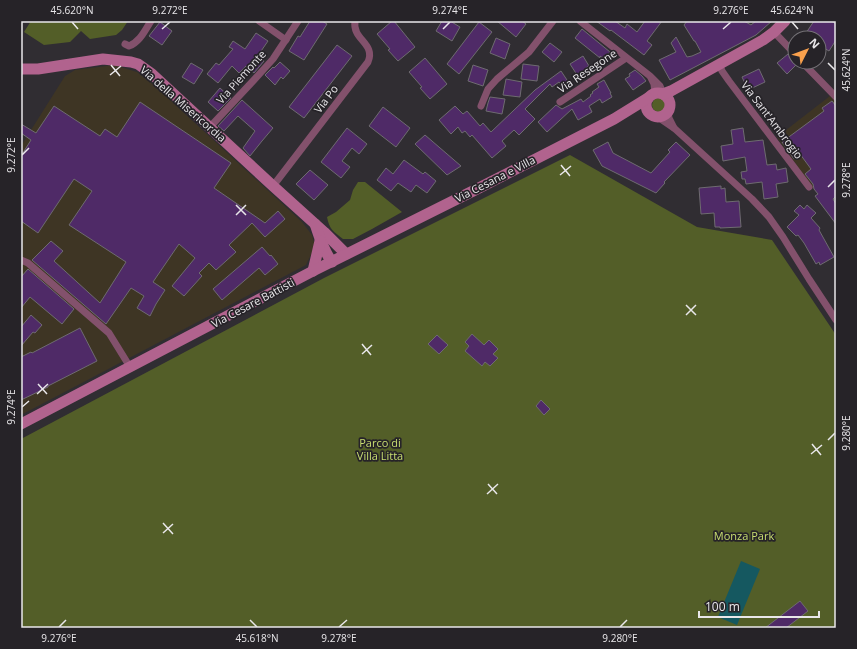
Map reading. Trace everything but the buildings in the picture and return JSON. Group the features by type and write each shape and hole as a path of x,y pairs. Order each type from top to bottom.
{"main road":[{"name":"Via Cesana e Villa","path":"376,239 614,119 661,100 671,91 686,82 763,40 785,21"},
{"name":"Via della Misericordia","path":"21,69 38,69 103,59 138,64 152,74 315,223 346,254"},
{"path":"661,100 666,115 653,115 646,107 647,101 661,100"},
{"name":"Via Cesana e Villa","path":"614,119 630,115 653,115"},
{"path":"313,271 320,241 320,236 315,223"},
{"name":"Via Cesare Battisti","path":"21,424 376,239"},
{"path":"320,241 327,256 332,262"}],"street":[{"path":"125,44 129,46 134,45 151,21"},
{"path":"258,21 286,40"},
{"name":"Via Piemonte","path":"210,127 268,64 298,21"},
{"name":"Via Po","path":"273,186 368,62 370,51 356,33 354,21"},
{"path":"481,106 488,89 497,79 529,52 553,21"},
{"path":"580,21 650,76 660,86 661,100 674,128"},
{"path":"774,32 787,46"},
{"name":"Via Resegone","path":"560,102 626,58"},
{"name":"Via Sant'Ambrogio","path":"719,64 722,71 809,187"},
{"path":"810,70 836,97"},
{"path":"653,115 674,128 752,199 769,217 836,320"},
{"path":"21,260 28,263 109,333 130,367"}],"shaded area":[{"path":"114,65 137,72 155,86 302,222 312,235 315,246 306,265 21,415 21,146 65,76 75,70"},
{"path":"830,96 836,102 836,172 814,190 777,137"}],"green space":[{"path":"31,21 128,21 122,30 116,35 90,39 81,31 70,42 44,45 24,32"},
{"path":"659,98 664,100 666,105 664,110 659,112 654,110 652,105 654,100"},
{"name":"Parco di Villa Litta","path":"570,155 697,227 772,240 836,335 836,628 21,628 21,439 324,278"},
{"path":"358,182 365,182 402,212 353,239 343,239 332,230 327,217 336,212 350,200 353,190"}],"water":[{"path":"741,561 760,569 737,625 718,617"}],"park label":[{"name":"Monza Park","path":"744,536"}]}
